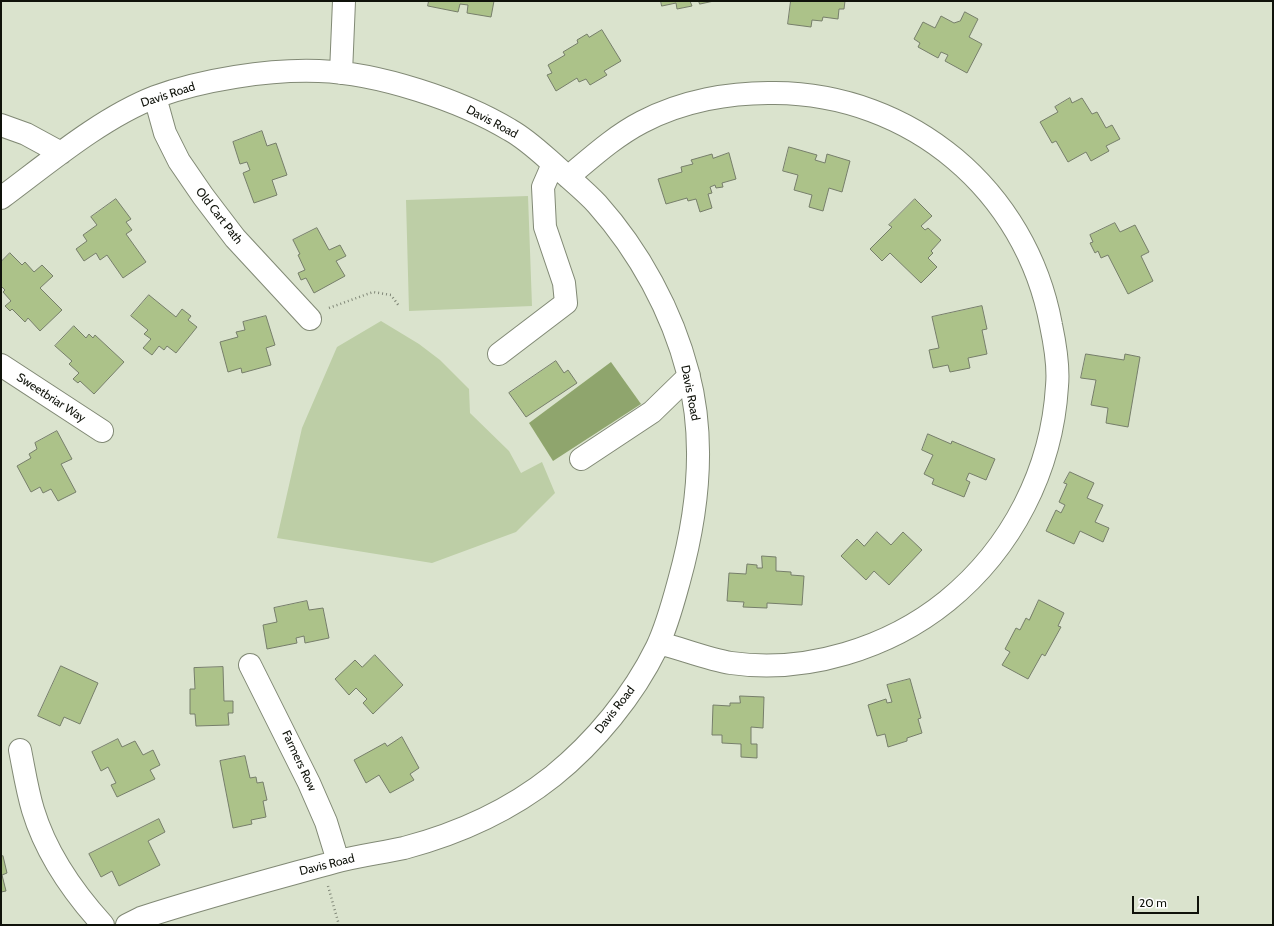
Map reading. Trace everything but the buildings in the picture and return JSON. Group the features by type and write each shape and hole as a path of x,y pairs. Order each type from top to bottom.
{"street":[{"path":"341,73 344,1"},
{"name":"Davis Road","path":"1,198 62,153 124,112 155,97 219,80 254,75 318,71 341,73 405,86 456,104 512,131 560,170 595,202 619,231 640,263 660,299 675,332 689,376 698,445 698,482 687,554 659,643 646,668 627,697 592,739 553,776 511,804 474,824 445,836 404,848 242,886 141,918 127,925"},
{"path":"499,354 566,303 564,284 545,227 543,187 560,170 644,121 673,109 704,100 746,92 790,93 822,96 862,106 907,126 948,151 979,181 1011,221 1032,261 1047,302 1054,342 1058,384 1051,431 1038,475 1025,507 1002,545 968,584 930,614 899,633 864,648 824,658 787,664 753,665 727,662 659,643"},
{"name":"Old Cart Path","path":"155,97 165,133 179,161 203,196 235,238 310,319"},
{"path":"1,125 26,134 62,153"},
{"name":"Sweetbriar Way","path":"1,364 102,431"},
{"path":"581,459 652,412 689,376"},
{"name":"Farmers Row","path":"250,665 309,782 326,822 331,864"},
{"path":"20,750 29,796 43,836 54,860 88,909 103,925"}],"path":[{"path":"310,319 331,307 373,292 391,295 399,306"},
{"path":"331,864 339,925"}],"shaded area":[{"path":"528,196 532,306 409,311 406,200"},
{"path":"381,321 419,344 440,360 469,389 470,413 509,451 521,473 542,462 555,493 516,532 432,563 277,538 302,428 337,347"},
{"path":"611,362 641,404 553,461 529,423"}]}
